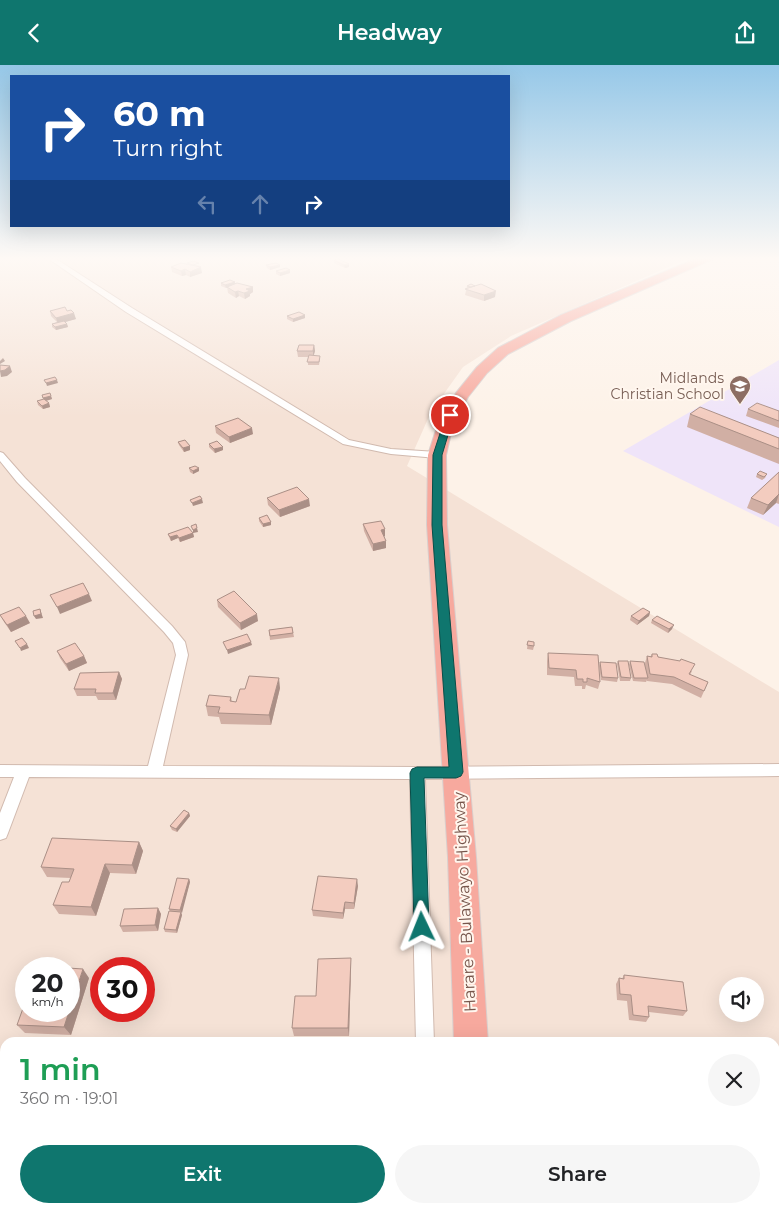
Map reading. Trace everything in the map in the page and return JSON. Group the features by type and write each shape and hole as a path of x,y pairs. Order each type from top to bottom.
{"highway":[{"name":"Harare - Bulawayo Highway","path":"471,1037 456,772 437,525 437,455 450,415 461,396 482,369 503,351 581,311"}],"street":[{"path":"132,311 346,442 368,449 396,453 437,455"},
{"path":"0,455 21,480 168,629 178,642 182,655 154,771"},
{"path":"0,771 417,773 779,770"},
{"path":"0,833 24,771"},
{"path":"417,773 425,1037"}],"shaded area":[{"path":"0,311 569,311 511,336 463,367 431,412 407,466 779,692 779,1037 0,1037"},
{"name":"Midlands Christian School","path":"779,360 779,527 623,451"}],"building":[{"path":"50,311 72,311 74,313 56,318"},
{"path":"299,312 305,315 293,319 287,316"},
{"path":"64,321 67,324 55,327 52,324"},
{"path":"299,345 314,345 313,351 297,351"},
{"path":"309,355 320,356 319,362 307,362"},
{"path":"0,365 10,366 0,371"},
{"path":"55,377 57,380 46,383 44,380"},
{"path":"50,393 51,396 43,398 42,395"},
{"path":"44,399 49,403 42,406 37,401"},
{"path":"757,403 779,411 779,421 748,409"},
{"path":"700,407 779,438 779,449 690,414"},
{"path":"238,418 252,428 229,437 215,426"},
{"path":"185,440 190,446 183,448 178,442"},
{"path":"217,441 223,447 214,449 209,444"},
{"path":"195,466 199,468 193,471 189,468"},
{"path":"760,471 767,474 764,477 757,474"},
{"path":"779,472 779,494 768,505 751,498"},
{"path":"297,487 309,499 279,510 267,498"},
{"path":"200,496 202,499 192,503 190,500"},
{"path":"267,515 271,522 263,524 259,518"},
{"path":"381,521 385,529 381,530 386,541 373,544 363,524"},
{"path":"196,524 197,528 193,530 191,526"},
{"path":"188,527 193,533 179,538 177,535 170,537 168,534"},
{"path":"83,583 89,594 57,607 50,595"},
{"path":"234,591 257,614 240,623 217,600"},
{"path":"19,607 26,616 7,625 0,615"},
{"path":"643,608 650,612 639,621 631,616"},
{"path":"40,609 41,614 34,616 33,611"},
{"path":"657,616 674,625 669,629 652,620"},
{"path":"292,627 293,633 270,636 269,630"},
{"path":"247,634 251,642 227,650 223,642"},
{"path":"22,638 27,644 20,648 15,641"},
{"path":"528,641 534,642 534,646 527,645"},
{"path":"75,643 84,656 66,664 57,651"},
{"path":"548,653 598,655 600,682 587,678 587,682 583,682 583,679 577,679 576,670 549,668"},
{"path":"652,654 680,661 681,659 695,664 689,674 708,682 704,691 674,677 650,674 647,656 652,657"},
{"path":"618,661 628,661 631,678 621,677"},
{"path":"630,661 644,662 648,678 634,678"},
{"path":"600,662 616,663 618,678 602,677"},
{"path":"119,672 113,693 95,693 96,689 74,689 80,673"},
{"path":"249,676 279,678 269,715 218,713 220,707 206,706 209,695 231,697 230,701 236,702 240,689 245,689"},
{"path":"184,810 189,813 176,829 170,826"},
{"path":"52,838 139,842 132,865 105,864 91,907 53,905 62,882 69,882 74,869 41,867"},
{"path":"318,876 357,879 354,903 345,902 343,913 312,910"},
{"path":"177,878 189,879 180,910 169,909"},
{"path":"158,908 155,925 120,926 124,909"},
{"path":"169,911 181,912 176,930 164,929"},
{"path":"351,958 348,1028 292,1028 295,996 316,996 318,959"},
{"path":"624,975 683,982 687,1011 648,1006 649,1017 633,1015 631,995 620,994 619,978 624,979"},
{"path":"18,1022 66,1022 64,1027 17,1025"}],"place":[{"name":"Midlands Christian School","path":"740,405"}],"route":[{"path":"422,927 417,773 456,772 437,525 436,482 437,455 450,415"}]}
